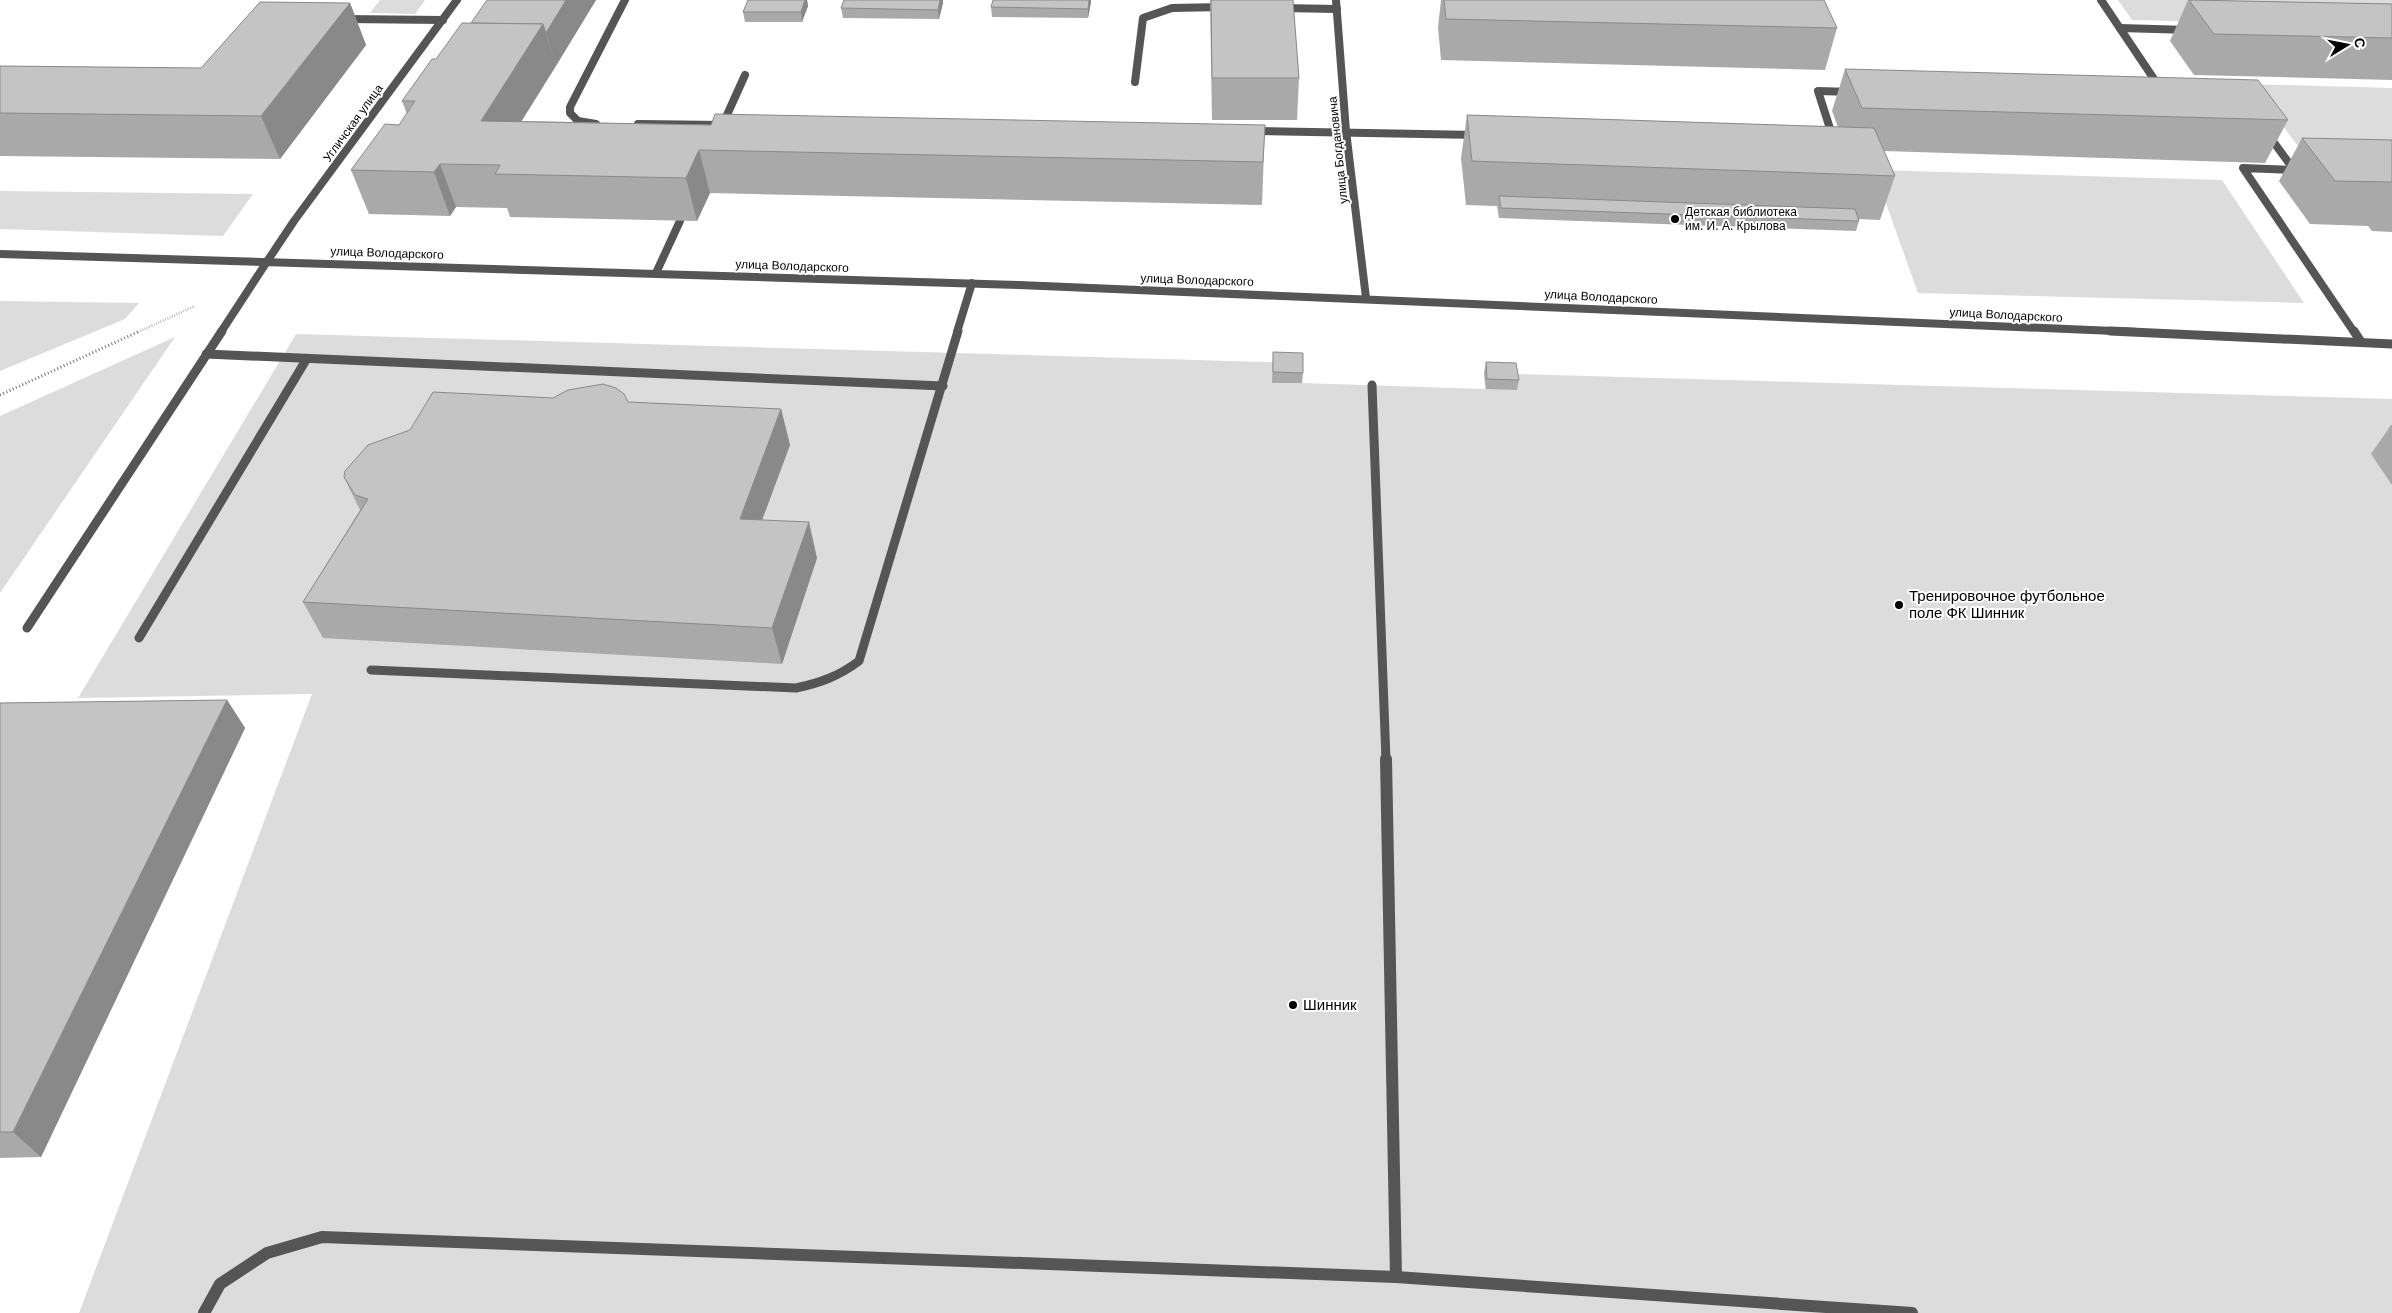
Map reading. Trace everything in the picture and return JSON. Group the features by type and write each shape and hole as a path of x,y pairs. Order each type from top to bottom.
{"street":[{"name":"Угличская улица","path":"27,628 294,221 457,0"},
{"path":"605,124 586,124 578,121 570,113 570,107 625,0"},
{"name":"улица Богдановича","path":"1336,0 1346,131 1366,298"},
{"path":"2101,0 2164,94"},
{"path":"1135,82 1143,18 1155,11 1179,6 1229,7"},
{"path":"1268,8 1337,9"},
{"path":"336,18 443,20"},
{"path":"2120,28 2198,30"},
{"path":"719,134 745,75"},
{"path":"1836,147 1818,91 1857,93"},
{"path":"625,124 733,125"},
{"path":"2262,127 2294,170"},
{"path":"1240,130 1346,131 1487,136"},
{"path":"2304,170 2243,168 2360,342"},
{"path":"656,273 680,221"},
{"name":"улица Володарского","path":"0,254 268,260 972,283 1366,298 2392,344"},
{"path":"370,670 796,688 824,683 843,674 860,661 972,283"},
{"path":"206,354 306,360 943,386"},
{"path":"139,638 306,360"},
{"path":"1372,385 1386,770 1396,1277"},
{"path":"204,1313 220,1284 267,1253 322,1237 1396,1277 1912,1313"}],"path":[{"path":"0,395 200,304"}],"shaded area":[{"path":"380,0 425,0 415,14 370,13"},
{"path":"2118,0 2392,0 2392,26 2132,20"},
{"path":"2173,82 2392,88 2392,161 2307,158 2267,105"},
{"path":"1874,170 2222,180 2304,303 1918,293"},
{"path":"0,191 253,194 223,236 0,229"},
{"path":"0,301 139,303 125,319 0,371"},
{"name":"Шинник","path":"296,334 1302,363 1302,383 1485,389 1484,373 2392,399 2392,1313 79,1313 312,694 78,698"},
{"path":"175,337 0,593 0,416"}],"building":[{"path":"487,0 566,0 546,33 543,24 471,23"},
{"path":"748,0 805,0 801,12 743,12"},
{"path":"844,0 940,0 938,10 841,8"},
{"path":"993,0 1089,0 1088,9 991,7"},
{"path":"1211,0 1293,0 1299,78 1212,78"},
{"path":"1444,0 1824,0 1837,28 1446,19"},
{"path":"2189,0 2392,4 2392,38 2214,34"},
{"path":"260,2 350,3 261,116 0,113 0,66 201,68"},
{"path":"462,23 543,24 481,121 711,125 715,114 1265,125 1263,162 699,150 686,178 495,174 500,165 440,164 434,172 351,170 385,124 399,125 415,101 402,101 432,59 436,59"},
{"path":"1845,69 2258,80 2288,120 1862,108"},
{"path":"1467,115 1874,128 1895,176 1472,161"},
{"path":"2302,138 2392,140 2392,182 2335,181"},
{"path":"1499,196 1855,209 1859,221 1501,208"},
{"path":"1273,352 1303,353 1303,373 1273,372"},
{"path":"1486,362 1516,363 1519,380 1487,379"},
{"path":"603,384 616,388 624,394 628,402 781,409 740,519 809,522 772,628 303,602 368,499 355,495 344,477 345,471 368,445 410,430 433,392 553,398 568,390"},
{"path":"227,700 13,1132 0,1132 0,703"}],"place":[{"name":"Детская библиотека им. И. А. Крылова","path":"1675,219"},
{"name":"Тренировочное футбольное поле ФК Шинник","path":"1899,605"},
{"name":"Шинник","path":"1293,1005"}]}
